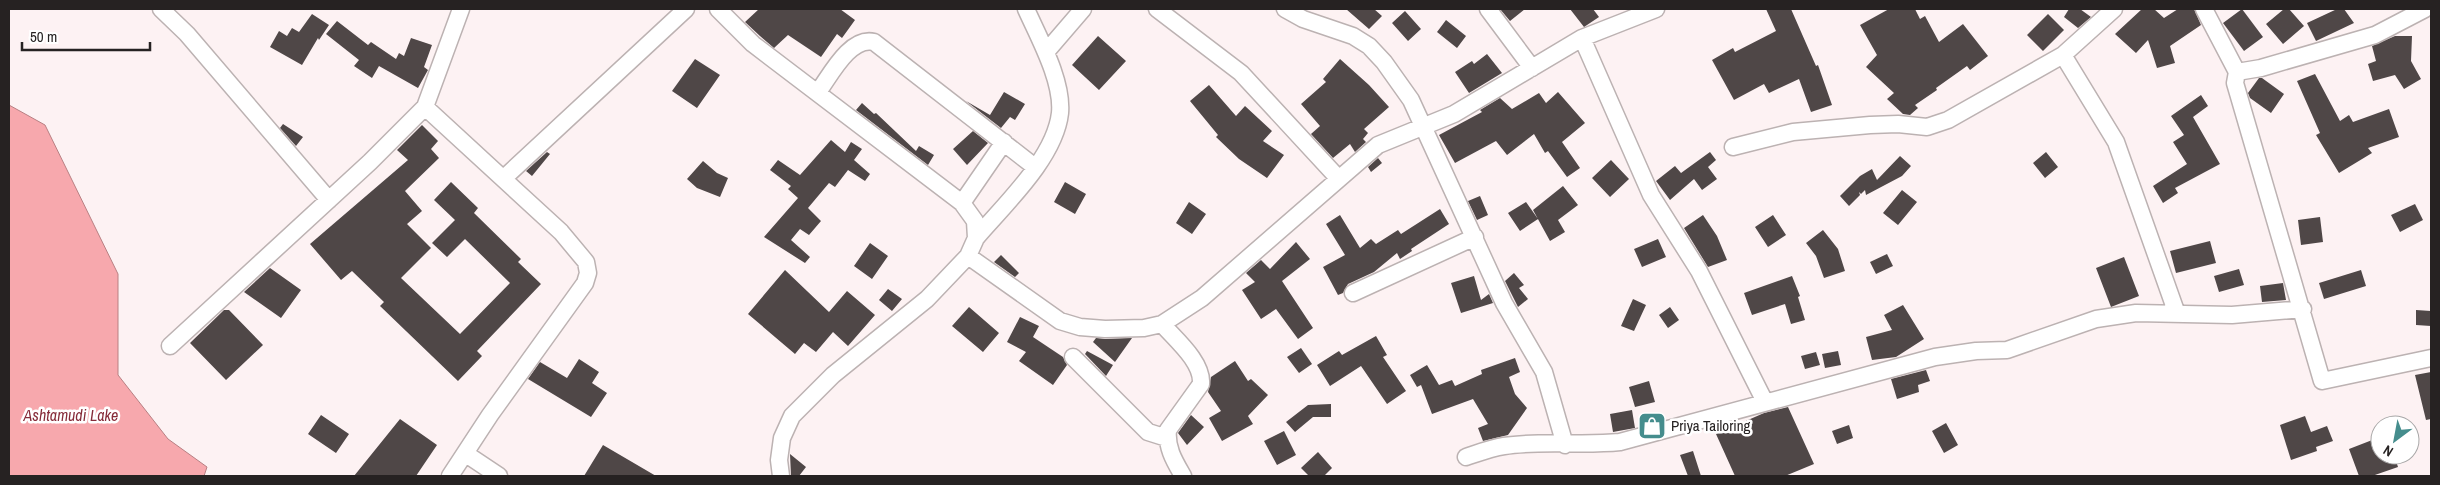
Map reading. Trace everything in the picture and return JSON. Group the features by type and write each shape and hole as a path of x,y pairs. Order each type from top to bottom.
{"street":[{"path":"161,9 187,34 329,200"},
{"path":"170,346 329,200 425,107 461,9"},
{"path":"504,178 686,9"},
{"path":"718,9 753,44 962,203 975,221 976,238"},
{"path":"781,476 778,460 782,438 792,416 832,375 927,299 968,256 976,238 1035,167 1053,138 1060,112 1056,83 1046,52 1026,9"},
{"path":"1046,52 1083,9"},
{"path":"1156,9 1240,74 1339,179"},
{"path":"1285,9 1303,19 1353,36 1369,46 1397,80 1424,128 1504,303 1544,372 1565,445"},
{"path":"1488,9 1532,68"},
{"path":"968,256 1060,321 1080,327 1105,329 1144,328 1162,324 1202,298 1378,145 1424,128 1454,114 1582,38 1656,9"},
{"path":"1733,147 1792,132 1870,125 1898,124 1927,127 1948,120 2063,55 2114,9"},
{"path":"2204,9 2237,72 2235,83 2303,309 2322,381 2431,358"},
{"path":"2237,72 2261,68 2375,35 2425,9"},
{"path":"1582,38 1651,195 1699,271 1765,402"},
{"path":"818,92 853,47 868,40 889,52 1035,167"},
{"path":"2063,55 2116,142 2177,314"},
{"path":"425,107 561,232 586,262 588,273 585,283 490,415 450,476"},
{"path":"962,203 1004,142"},
{"path":"1353,294 1475,237"},
{"path":"1466,457 1503,446 1544,443 1565,445 1620,442 1935,356 1976,351 2007,350 2096,319 2136,313 2232,315 2303,309"},
{"path":"1162,324 1197,366 1202,376 1201,384 1174,422 1167,438 1172,458 1183,476"},
{"path":"1073,357 1148,432 1167,438"},
{"path":"466,454 499,476"}],"water":[{"name":"Ashtamudi Lake","path":"9,105 45,125 118,274 118,375 168,439 207,467 204,476 9,476"}],"building":[{"path":"759,9 840,9 855,20 842,38 837,34 821,57 788,35 774,48 745,22"},
{"path":"1346,9 1374,9 1382,16 1369,29"},
{"path":"1500,9 1525,9 1510,21"},
{"path":"1570,9 1593,9 1599,17 1584,27"},
{"path":"1766,9 1791,9 1816,66 1818,65 1832,105 1811,112 1799,79 1769,93 1764,84 1734,100 1712,60 1733,48 1735,52 1776,31"},
{"path":"1889,9 1915,9 1920,19 1925,16 1939,42 1963,24 1988,56 1970,70 1967,66 1936,88 1937,90 1915,105 1918,108 1910,115 1903,114 1887,99 1894,93 1866,67 1877,55 1860,25"},
{"path":"2069,9 2080,9 2091,17 2078,28 2064,17"},
{"path":"2142,9 2154,9 2164,18 2178,9 2194,9 2201,25 2170,46 2175,63 2157,68 2148,40 2136,53 2115,34"},
{"path":"2242,9 2263,37 2244,51 2223,23"},
{"path":"2284,9 2289,9 2304,26 2283,44 2266,24"},
{"path":"2337,9 2344,9 2354,23 2316,41 2307,23"},
{"path":"1405,11 1421,29 1408,41 1392,23"},
{"path":"312,14 329,25 319,40 318,38 302,65 270,47 279,31 287,36 292,28 299,32"},
{"path":"2048,14 2064,30 2043,51 2027,35"},
{"path":"1446,20 1466,36 1457,48 1437,32"},
{"path":"337,21 368,45 371,42 396,59 399,53 404,56 411,38 432,45 424,67 428,70 418,88 379,66 372,78 354,66 359,60 326,34"},
{"path":"1098,36 1126,61 1099,90 1072,65"},
{"path":"2395,36 2412,36 2411,61 2421,79 2404,89 2395,75 2373,81 2368,64 2376,61 2372,46"},
{"path":"1487,54 1502,73 1469,93 1455,72 1472,61 1474,64"},
{"path":"695,59 720,75 697,108 672,91"},
{"path":"1340,59 1369,85 1389,107 1364,129 1368,133 1363,139 1366,142 1355,152 1350,144 1333,158 1311,134 1320,126 1301,104 1326,82 1323,79"},
{"path":"2315,74 2340,121 2349,115 2353,122 2389,109 2399,137 2368,148 2372,153 2339,173 2316,135 2320,133 2297,81"},
{"path":"2259,78 2262,78 2284,94 2271,113 2250,98 2248,93"},
{"path":"1209,85 1236,116 1245,106 1272,131 1263,141 1284,155 1267,178 1239,159 1216,137 1218,135 1190,101"},
{"path":"1004,92 1025,104 1015,120 1010,117 1001,128 966,101 990,115"},
{"path":"1558,92 1585,123 1562,142 1580,168 1567,177 1548,151 1545,153 1534,134 1507,155 1496,141 1455,163 1439,135 1482,112 1480,110 1500,98 1512,109 1539,93 1546,103"},
{"path":"2201,95 2208,106 2193,117 2220,164 2175,188 2178,193 2163,203 2153,186 2187,164 2173,142 2184,135 2171,116"},
{"path":"862,103 874,114 876,113 916,151 919,146 934,155 928,165 856,110"},
{"path":"283,124 303,137 296,146 280,128"},
{"path":"422,125 438,141 431,149 439,158 405,191 422,211 407,224 431,248 401,278 460,334 510,283 465,239 447,257 432,243 455,220 434,200 451,182 478,208 474,213 521,259 518,262 541,284 477,351 482,356 458,381 380,306 384,302 352,271 341,280 310,244 408,160 397,150"},
{"path":"973,131 988,143 967,165 953,149"},
{"path":"831,140 845,152 851,142 862,149 854,160 870,174 865,181 848,170 835,187 829,183 808,208 821,221 809,235 800,229 791,240 810,257 805,263 764,237 798,198 788,189 791,186 770,170 778,160 800,175"},
{"path":"547,152 550,154 532,176 526,171"},
{"path":"1710,152 1716,160 1708,167 1717,179 1702,190 1694,179 1670,200 1656,181 1675,166 1681,173"},
{"path":"2046,152 2058,167 2045,178 2033,163"},
{"path":"1900,156 1911,166 1902,176 1866,195 1865,190 1861,194 1859,192 1860,195 1849,206 1840,196 1860,176 1872,169 1877,180"},
{"path":"1378,158 1382,163 1371,172 1368,167"},
{"path":"1611,160 1629,179 1610,197 1592,178"},
{"path":"703,161 717,173 728,178 720,197 697,188 687,179"},
{"path":"1065,182 1086,194 1075,214 1054,202"},
{"path":"1563,186 1578,205 1558,220 1565,232 1550,241 1533,210"},
{"path":"1902,190 1917,202 1898,225 1883,213"},
{"path":"1480,196 1488,215 1477,220 1468,201"},
{"path":"1189,202 1206,214 1192,234 1176,223"},
{"path":"1526,202 1538,219 1520,231 1508,213"},
{"path":"2415,204 2423,220 2400,232 2391,215"},
{"path":"1440,209 1449,224 1411,249 1412,251 1400,259 1397,253 1374,272 1348,284 1343,293 1338,295 1323,267 1345,255 1326,224 1340,215 1360,248 1371,239 1376,244 1398,230 1401,234"},
{"path":"1703,215 1717,236 1727,260 1708,267 1684,228"},
{"path":"1773,215 1786,235 1768,247 1755,227"},
{"path":"2320,217 2323,242 2301,245 2298,220"},
{"path":"1823,230 1838,249 1845,271 1824,278 1816,256 1806,243"},
{"path":"1658,239 1666,257 1642,267 1634,249"},
{"path":"2210,241 2216,263 2176,273 2170,251"},
{"path":"1296,242 1310,259 1282,281 1313,328 1298,339 1276,309 1261,319 1242,290 1255,282 1246,273 1261,260 1270,269"},
{"path":"870,243 888,256 872,279 854,266"},
{"path":"1887,254 1893,266 1876,274 1870,262"},
{"path":"1001,255 1019,273 1015,277 994,262"},
{"path":"2124,257 2139,296 2111,307 2096,268"},
{"path":"270,268 301,290 281,318 244,292"},
{"path":"2239,269 2244,285 2219,292 2214,276"},
{"path":"785,270 829,312 847,291 875,315 848,346 833,332 816,352 804,343 795,354 748,314"},
{"path":"2361,270 2366,286 2324,299 2319,283"},
{"path":"1514,273 1524,285 1519,288 1528,299 1518,307 1505,281"},
{"path":"1474,276 1481,300 1489,294 1493,303 1461,313 1451,283"},
{"path":"1792,276 1800,296 1798,297 1805,320 1791,324 1785,304 1752,315 1744,293"},
{"path":"2283,283 2286,300 2262,302 2260,286"},
{"path":"888,289 902,299 892,311 879,300"},
{"path":"1633,299 1646,305 1634,331 1621,326"},
{"path":"1903,305 1924,339 1896,357 1872,360 1866,337 1892,330 1884,315"},
{"path":"969,307 999,333 983,352 952,326"},
{"path":"1670,307 1679,320 1668,328 1659,315"},
{"path":"224,310 229,310 263,345 226,380 190,343"},
{"path":"2416,310 2431,311 2431,326 2416,325"},
{"path":"1020,317 1039,326 1033,337 1063,357 1067,365 1053,385 1019,361 1026,352 1007,342"},
{"path":"1376,336 1387,355 1383,357 1406,391 1387,404 1361,366 1330,386 1317,365 1339,351 1342,355"},
{"path":"1096,338 1132,338 1115,362 1093,342"},
{"path":"1301,348 1312,364 1299,373 1287,357"},
{"path":"1087,351 1113,365 1106,376 1085,354"},
{"path":"1838,351 1841,365 1825,368 1822,354"},
{"path":"1816,352 1820,365 1805,369 1801,356"},
{"path":"1515,358 1520,372 1509,377 1515,394 1527,408 1508,435 1483,441 1478,428 1488,424 1473,399 1432,414 1421,385 1417,387 1410,375 1427,365 1439,385 1452,380 1455,386 1482,374 1481,370"},
{"path":"579,359 599,372 592,383 607,393 591,417 528,379 540,362 567,378"},
{"path":"1235,361 1248,381 1251,379 1268,395 1248,416 1253,424 1222,441 1209,418 1221,411 1208,392 1211,377"},
{"path":"1926,370 1930,381 1918,385 1919,392 1897,399 1891,379"},
{"path":"2431,372 2431,419 2426,420 2415,375"},
{"path":"1649,381 1655,402 1635,407 1629,387"},
{"path":"1331,404 1331,417 1313,417 1295,432 1286,422 1308,405"},
{"path":"1788,407 1814,464 1785,476 1735,476 1716,434 1764,413"},
{"path":"1632,410 1635,428 1613,432 1610,414"},
{"path":"321,415 349,434 336,453 308,434"},
{"path":"1191,415 1204,427 1187,445 1178,433"},
{"path":"2305,416 2311,432 2327,426 2333,441 2316,447 2317,451 2291,460 2280,425"},
{"path":"400,419 437,445 416,476 354,476"},
{"path":"1946,423 1958,445 1944,453 1932,431"},
{"path":"1849,425 1853,438 1837,444 1832,431"},
{"path":"1284,431 1296,455 1277,465 1264,441"},
{"path":"2370,441 2370,465 2397,465 2398,467 2372,476 2359,476 2349,449"},
{"path":"603,445 656,476 584,476"},
{"path":"1693,451 1701,476 1688,476 1680,455"},
{"path":"1318,452 1332,468 1324,476 1309,476 1301,468"},
{"path":"790,454 806,467 799,476 791,476"}],"place":[{"name":"Priya Tailoring","path":"1652,426"}]}
